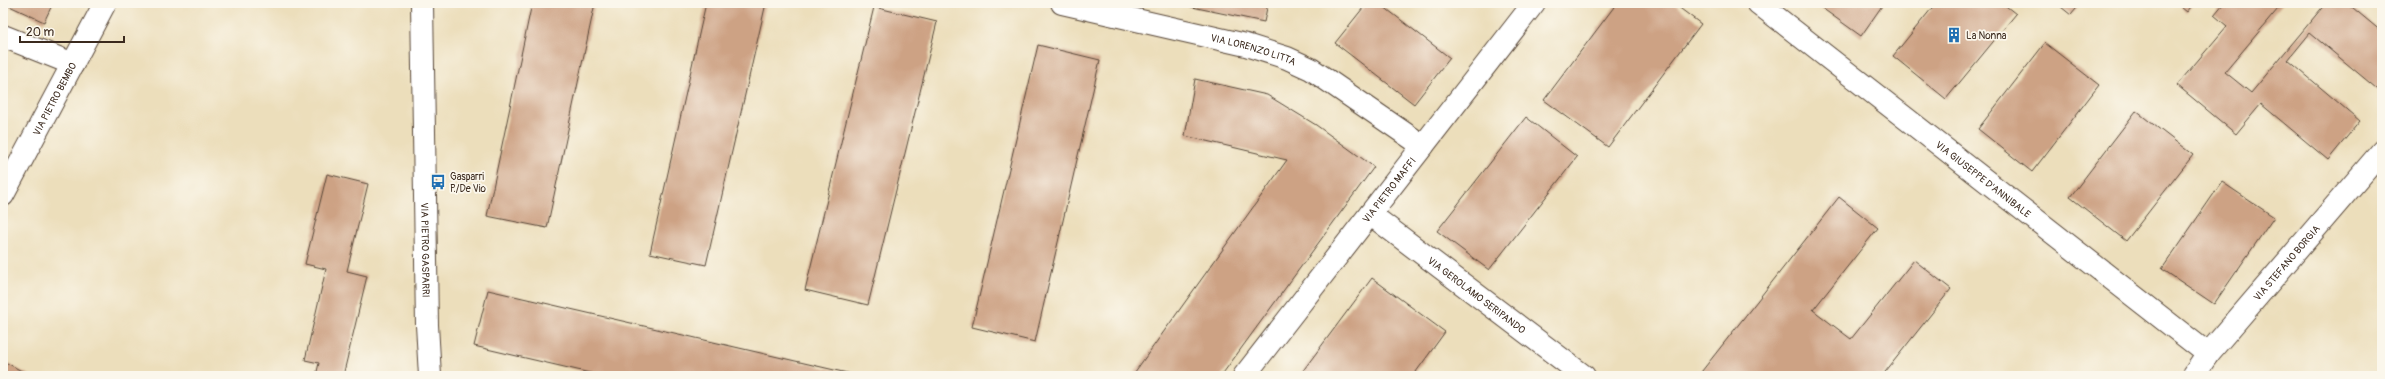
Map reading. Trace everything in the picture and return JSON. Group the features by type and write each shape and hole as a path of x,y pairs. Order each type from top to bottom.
{"street":[{"name":"VIA PIETRO BEMBO","path":"3,195 105,3"},
{"name":"VIA PIETRO GASPARRI","path":"422,3 427,317 430,376"},
{"name":"VIA LORENZO LITTA","path":"1062,3 1246,45 1288,58 1311,68 1423,146"},
{"name":"VIA PIETRO MAFFI","path":"1244,376 1534,3"},
{"name":"VIA GIUSEPPE D'ANNIBALE","path":"1758,3 2208,354"},
{"path":"3,36 73,64"},
{"name":"VIA STEFANO BORGIA","path":"2193,376 2208,354 2382,151"},
{"name":"VIA GEROLAMO SERIPANDO","path":"1370,214 1584,376"}],"building":[{"path":"3,3 53,3 44,22"},
{"path":"532,3 595,3 547,228 487,216"},
{"path":"706,3 766,3 706,265 650,253"},
{"path":"1173,3 1268,3 1264,22"},
{"path":"1367,3 1379,3 1450,58 1414,104 1335,43"},
{"path":"1617,3 1673,3 1701,24 1608,147 1544,100"},
{"path":"1815,3 1884,3 1861,36"},
{"name":"La Nonna","path":"1936,3 2002,3 2016,14 1946,99 1893,56"},
{"path":"2056,3 2081,3 2071,15"},
{"path":"2176,3 2194,3 2187,12"},
{"path":"2224,3 2283,3 2225,72 2251,93 2326,3 2347,3 2382,32 2382,93 2310,33 2288,60 2360,121 2328,160 2261,104 2236,134 2177,85 2227,26 2214,15"},
{"path":"874,7 937,22 868,305 805,290"},
{"path":"2045,43 2099,85 2032,172 1978,129"},
{"path":"1038,45 1100,60 1035,342 972,327"},
{"path":"1195,79 1267,95 1316,125 1374,167 1221,376 1132,376 1287,160 1185,136"},
{"path":"2136,111 2193,155 2126,241 2070,197"},
{"path":"1526,117 1577,157 1489,270 1437,231"},
{"path":"327,174 368,184 347,271 367,276 343,376 316,376 319,363 305,360 326,269 305,264"},
{"path":"2222,182 2274,217 2214,304 2162,269"},
{"path":"1839,197 1878,228 1813,310 1851,339 1914,260 1951,289 1882,376 1698,376"},
{"path":"1372,278 1445,332 1413,376 1299,376"},
{"path":"488,290 856,376 603,376 474,346"},
{"path":"3,361 31,376 3,376"}],"place":[{"name":"La Nonna","path":"1954,35"},
{"name":"Gasparri P./De Vio","path":"438,182"}]}
